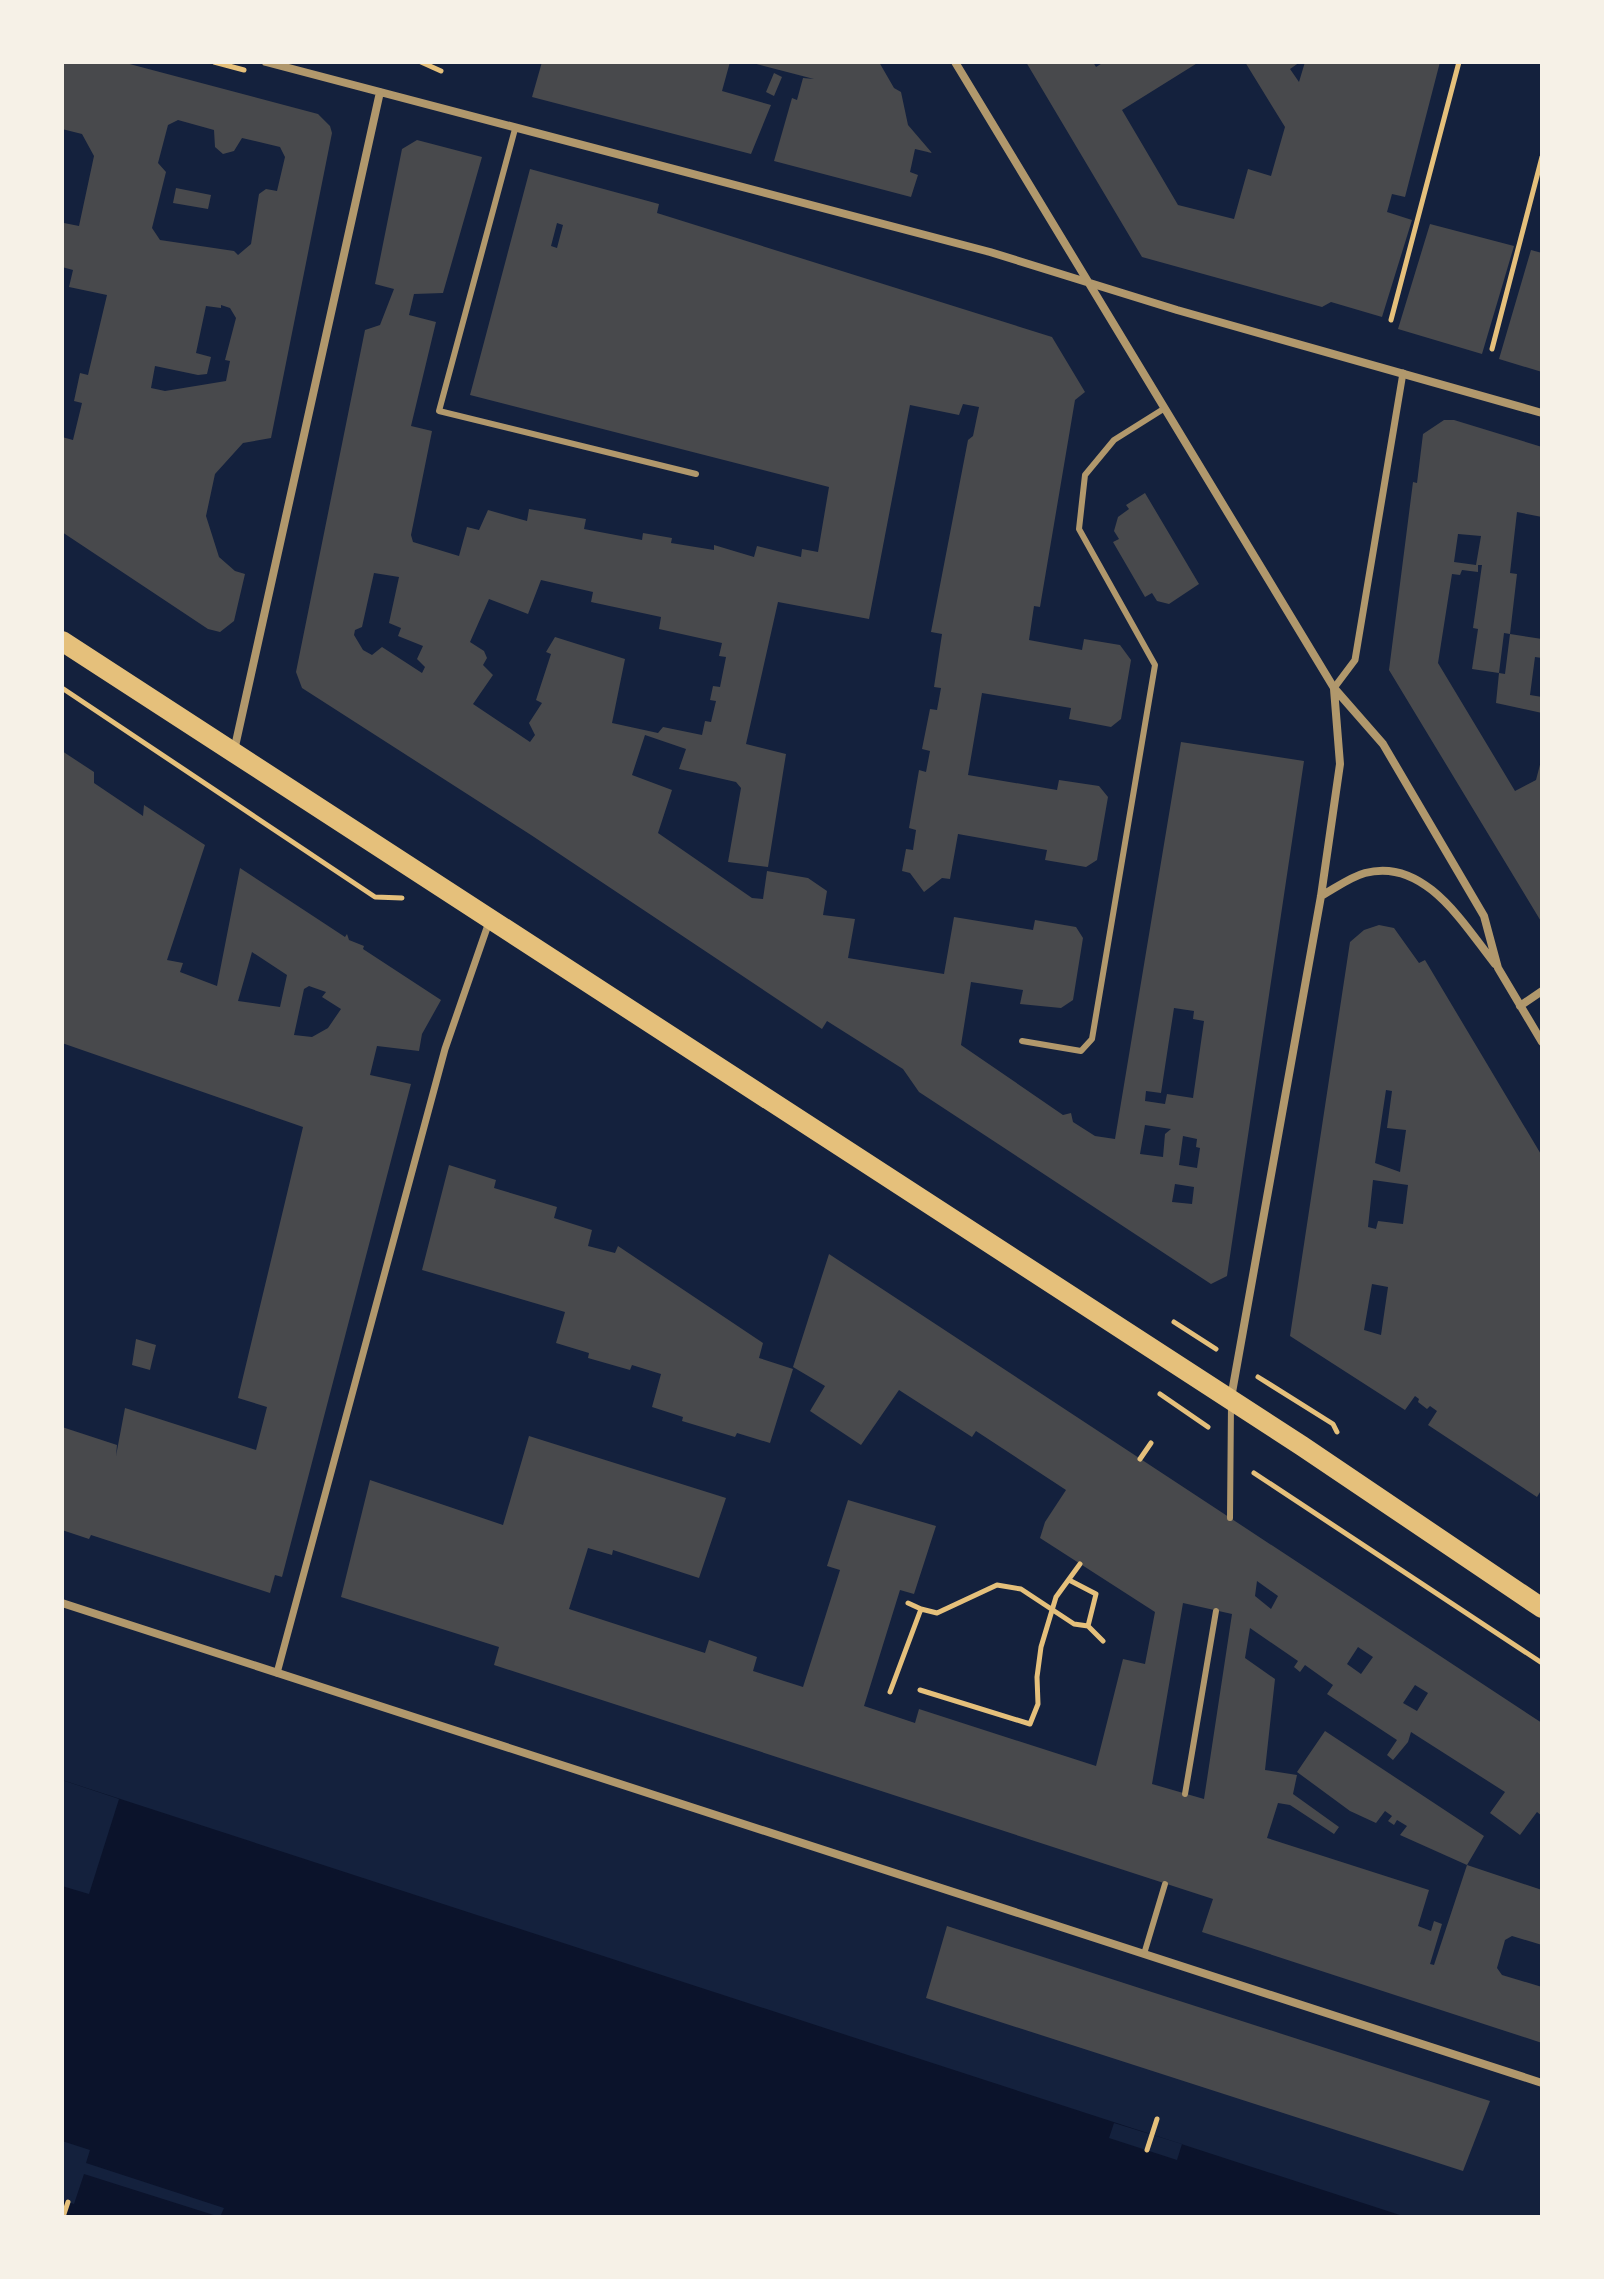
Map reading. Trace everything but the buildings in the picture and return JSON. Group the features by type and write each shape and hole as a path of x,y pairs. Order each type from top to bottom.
{"main road":[{"path":"62,641 1231,1400 1542,1608"}],"street":[{"path":"266,62 1090,282 1542,413"},
{"path":"955,62 1334,688 1391,757 1484,916 1498,968"},
{"path":"234,752 380,92"},
{"path":"1231,1400 1321,896 1340,764 1334,688 1355,660 1403,373"},
{"path":"1321,896 1365,873 1406,874 1448,904 1498,968 1542,1042"},
{"path":"277,1673 445,1049 489,920"},
{"path":"1520,1006 1542,991"},
{"path":"62,1603 1542,2083"}],"lane":[{"path":"515,129 439,411 696,474"},
{"path":"1022,1041 1081,1051 1092,1039 1155,665 1079,529 1085,475 1114,440 1165,408"},
{"path":"1230,1518 1231,1400"},
{"path":"1185,1794 1216,1611"},
{"path":"1144,1954 1165,1884"}],"path":[{"path":"421,62 441,71"},
{"path":"1391,320 1459,62"},
{"path":"1492,349 1542,157"},
{"path":"62,688 375,897 404,899"},
{"path":"1150,1387 1212,1430 1253,1472 1542,1663"},
{"path":"1140,1459 1151,1443"},
{"path":"920,1690 1030,1724 1038,1704 1037,1677 1056,1597 1080,1564"},
{"path":"1069,1580 1096,1594 1088,1626"},
{"path":"908,1603 937,1613 997,1585 1021,1589 1074,1624 1088,1626 1103,1641"},
{"path":"890,1692 921,1609"},
{"path":"1147,2150 1157,2119"},
{"path":"63,2217 68,2202"}],"water":[{"path":"62,1780 1406,2217 62,2217"}],"pier":[{"path":"62,1780 119,1799 89,1894 62,1886"},
{"path":"1114,2123 1182,2144 1177,2160 1109,2138"},
{"path":"62,2141 90,2150 86,2163 224,2208 220,2217 84,2174 74,2204 62,2200"}]}
